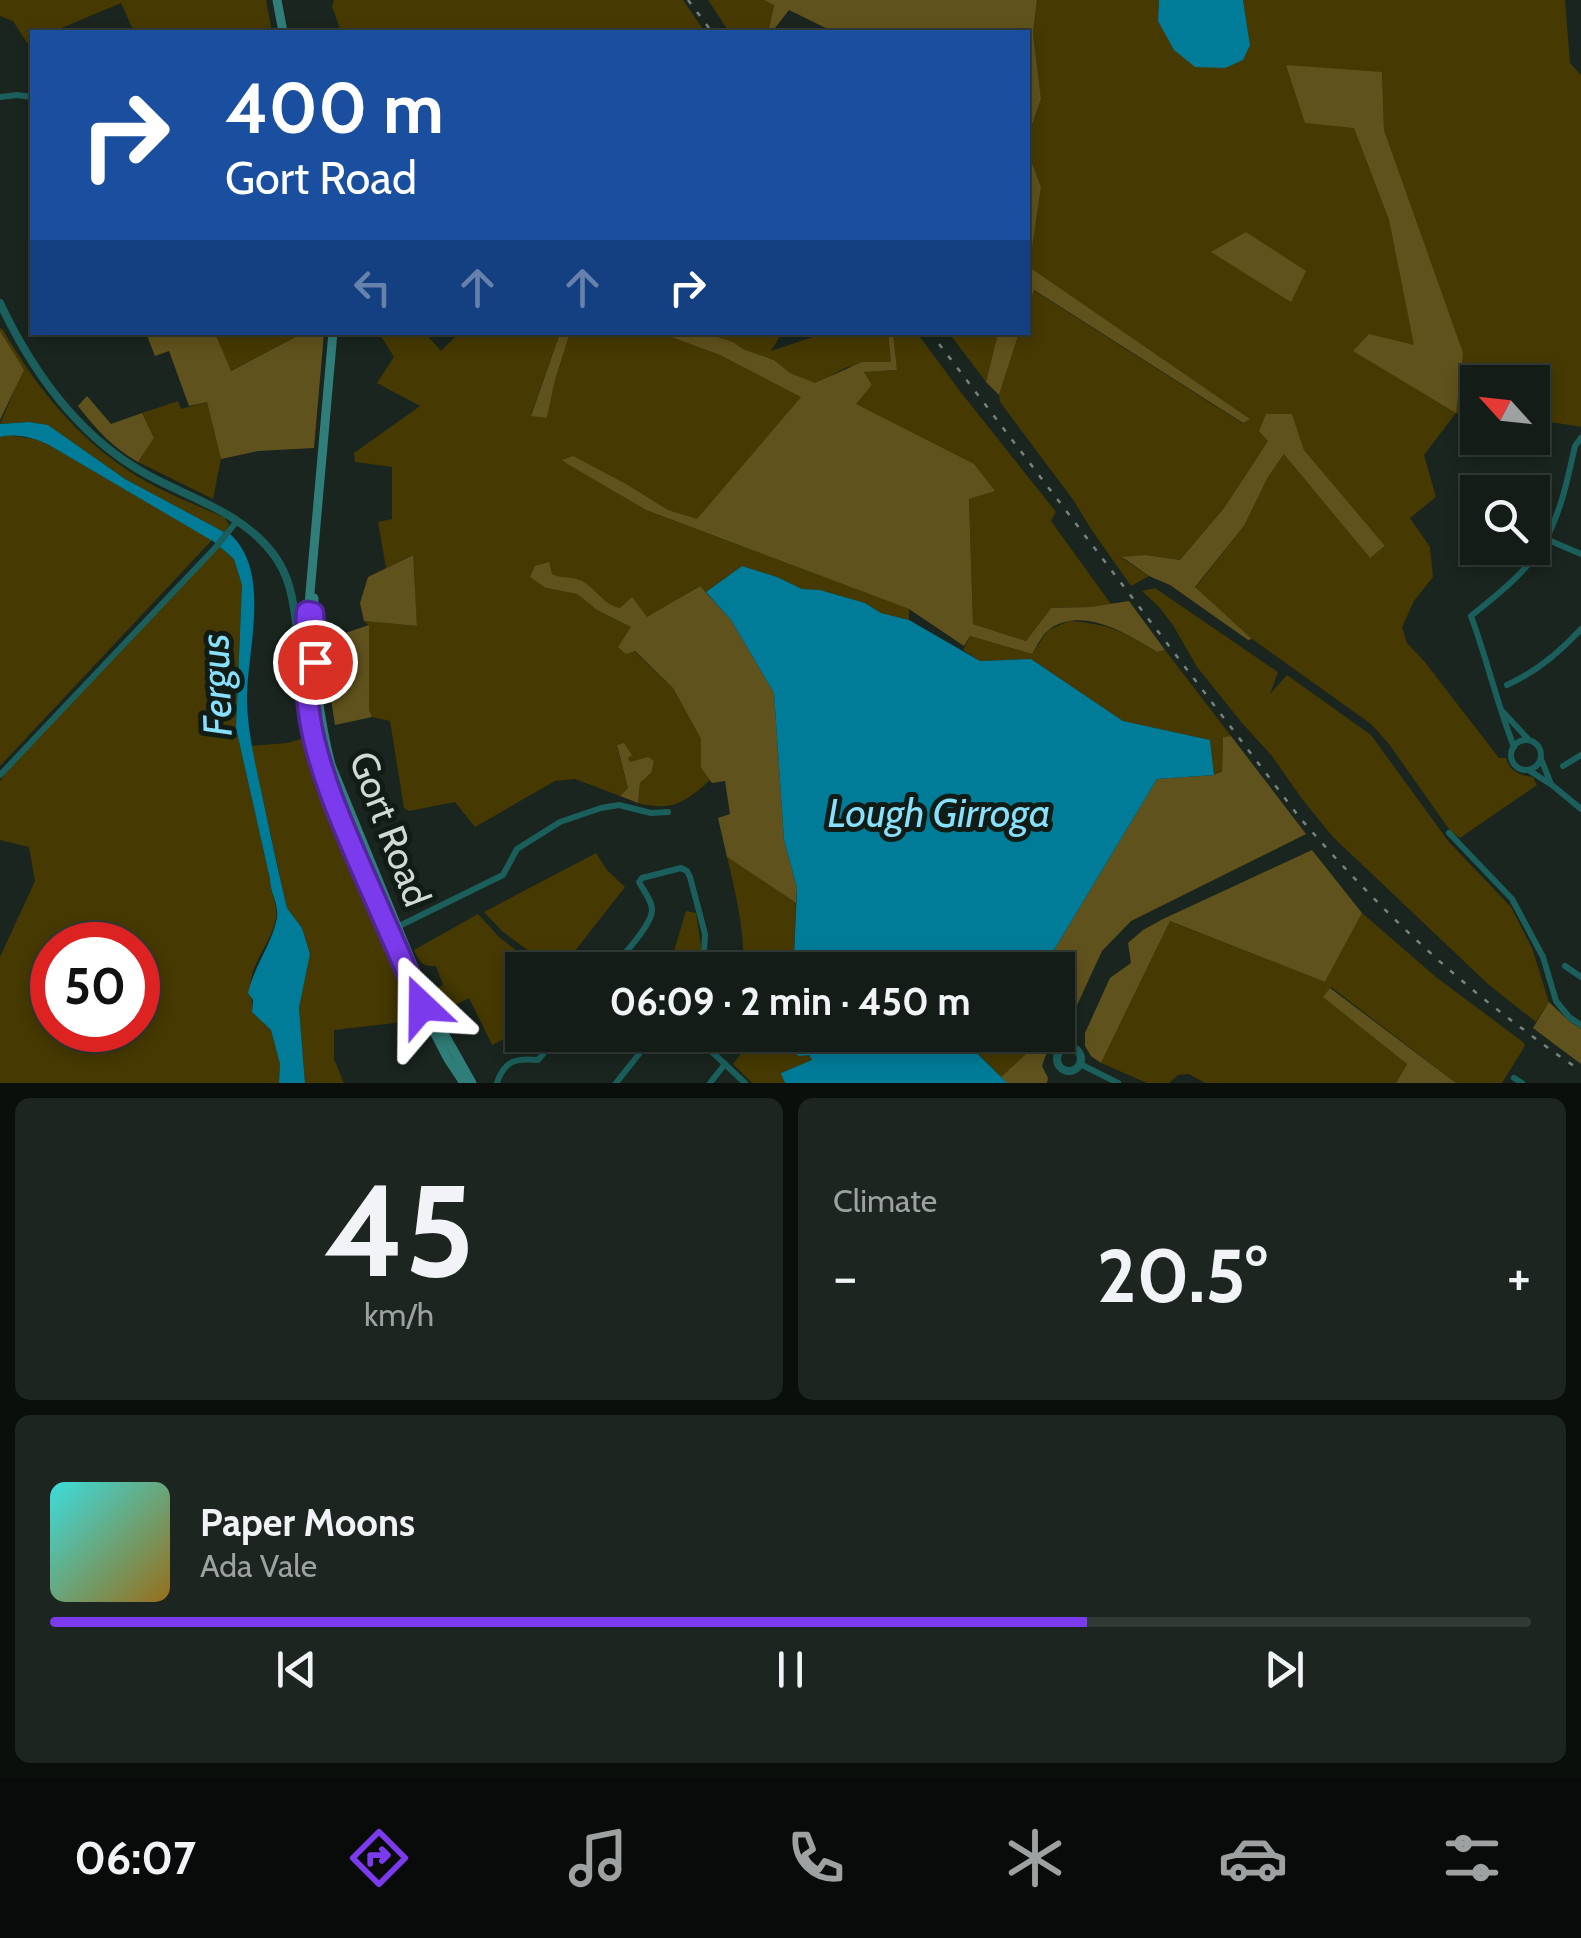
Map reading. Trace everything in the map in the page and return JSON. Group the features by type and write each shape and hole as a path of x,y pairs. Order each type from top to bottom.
{"main road":[{"path":"277,0 283,30"},
{"name":"Gort Road","path":"333,335 306,612 322,731 331,766 393,929 433,1014 472,1083"},
{"path":"306,612 304,660 313,735 323,770 341,820 393,929 422,1006 464,1083"}],"street":[{"path":"0,97 30,97"},
{"path":"0,303 41,378 74,416 106,446 146,474 238,520 258,536 276,558 306,612"},
{"path":"1550,531 1580,438"},
{"path":"0,775 238,520"},
{"path":"1550,542 1581,554"},
{"path":"1514,747 1471,616 1501,592 1524,565"},
{"path":"1507,684 1551,658 1581,629"},
{"path":"1498,707 1538,745 1552,785"},
{"path":"1529,740 1514,747 1511,756 1515,766 1552,785 1581,809"},
{"path":"1567,766 1581,754"},
{"path":"1528,771 1542,758"},
{"path":"393,929 503,874 517,849 560,822 618,804 651,813 668,812"},
{"path":"1449,833 1512,899 1543,958 1556,1000 1581,1025"},
{"path":"625,952 652,912 639,882 647,876 682,868 690,877 705,934 704,952"},
{"path":"1565,981 1569,969 1581,977"},
{"path":"1066,1046 1078,1050 1080,1064 1072,1071 1064,1070 1058,1064 1060,1050 1066,1046"},
{"path":"497,1083 514,1060 538,1060 545,1052"},
{"path":"616,1083 640,1052"},
{"path":"712,1052 745,1083"},
{"path":"710,1083 725,1064"},
{"path":"1080,1064 1118,1083"},
{"path":"1060,1083 1064,1070"},
{"path":"1514,1078 1522,1083"}],"shaded area":[{"path":"0,0 266,0 272,30 133,30 121,3 57,30 30,30 27,43 13,21 0,16"},
{"path":"334,0 683,0 704,30 340,30 332,6"},
{"path":"708,0 764,0 774,4 767,30 728,30"},
{"path":"764,0 1037,0 1033,33 1041,99 1030,130 1030,30 830,30 789,10 774,30 767,30 774,5"},
{"path":"1037,0 1159,0 1158,21 1250,45 1243,0 1565,0 1570,63 1581,75 1581,427 1550,422 1550,365 1460,365 1460,415 1456,413 1424,455 1436,497 1410,518 1430,547 1433,577 1414,601 1402,627 1407,643 1499,758 1506,758 1516,772 1533,777 1537,785 1460,838 1451,832 1371,724 1252,639 1195,588 1244,526 1268,477 1285,453 1369,557 1385,547 1304,450 1292,414 1268,441 1224,508 1180,560 1146,555 1123,559 1149,576 1131,586 1000,402 1018,335 1030,335 1033,290 1242,423 1250,419 1030,268 1041,187 1030,157 1030,130 1041,99 1033,33","holes":["1382,73 1384,130 1462,353 1353,351 1415,346 1389,220 1354,127"]},
{"path":"1286,65 1382,72 1384,130 1463,353 1456,413 1353,351 1369,334 1414,345 1389,220 1354,128 1305,123"},
{"path":"1030,157 1041,187 1030,260"},
{"path":"1246,232 1306,271 1291,302 1211,252"},
{"path":"1030,268 1250,419 1243,423 1034,290 1030,301"},
{"path":"0,328 46,394 98,448 140,478 225,518 229,525 224,532 125,479 48,425 0,424 23,370"},
{"path":"0,331 24,370 0,420"},
{"path":"147,335 216,335 231,371 299,335 324,335 314,448 258,451 221,459 207,402 189,406 169,351 155,356"},
{"path":"216,335 299,335 230,371"},
{"path":"380,335 427,335 441,351 457,335 559,335 531,415 547,418 569,335 665,335 720,355 802,396 697,520 668,510 628,485 563,460 646,510 909,609 909,620 881,613 865,603 802,589 742,566 706,592 699,586 647,618 611,606 579,579 561,579 551,574 546,588 577,594 597,610 631,627 634,651 673,688 701,739 701,768 710,780 678,803 638,803 640,783 651,773 630,762 617,746 628,788 620,796 575,779 555,781 475,827 455,802 409,811 404,808 390,721 372,717 369,709 369,626 364,621 417,626 412,555 386,568 378,522 392,519 392,467 355,462 354,453 420,406 377,383 394,357"},
{"path":"559,335 569,335 547,418 531,416"},
{"path":"665,335 712,335 774,360 790,373 815,383 862,362 891,362 888,335 893,335 897,370 864,372 872,385 856,404 974,464 995,491 969,499 973,624 1026,641 1051,608 1129,601 1165,650 1157,652 1106,625 1078,620 1051,628 1032,654 970,636 964,646 909,609 646,510 562,460 573,456 668,510 697,519 801,397 720,355"},
{"path":"712,335 781,335 771,351 817,335 888,335 891,362 847,367 815,384"},
{"path":"893,335 918,335 1056,512 1051,521 1111,604 1051,608 1026,641 973,624 969,499 994,490 855,404 872,385 864,372 897,370"},
{"path":"951,335 998,335 986,382"},
{"path":"998,335 1018,335 999,395 986,382"},
{"path":"87,396 111,424 142,413 154,438 138,462 105,437 78,406"},
{"path":"178,401 181,409 207,402 221,459 213,499 138,462 154,438 142,413"},
{"path":"1266,414 1292,414 1304,450 1385,546 1370,558 1284,454 1244,526 1195,587 1252,639 1248,640 1170,585 1122,557 1146,555 1180,560 1224,508 1268,441 1259,431"},
{"path":"9,435 49,445 212,540 0,766 0,437"},
{"path":"219,546 234,559 242,585 236,728 277,914 251,979 252,1012 271,1030 280,1064 279,1083 0,1083 0,957 35,881 29,847 0,840 0,781"},
{"path":"413,555 417,626 364,621 360,603 368,577"},
{"path":"549,562 552,574 583,582 614,606 620,608 632,597 647,617 700,586 731,620 774,693 784,840 797,888 796,903 727,857 718,818 730,814 725,781 712,783 701,768 701,739 673,688 635,651 626,654 618,647 631,627 597,610 577,594 546,588 530,577 535,566"},
{"path":"1155,588 1278,672 1270,694 1287,675 1371,735 1449,842 1511,907 1532,948 1549,1002 1536,1022 1489,985 1333,837 1197,667 1160,608 1142,591"},
{"path":"1069,621 1106,627 1157,652 1165,650 1231,736 1223,737 1222,770 1214,775 1210,740 1123,721 1031,659 980,661 963,650 970,636 1032,654 1048,630"},
{"path":"369,625 372,717 335,725 322,641"},
{"path":"1231,736 1306,834 1131,921 1102,951 1075,1010 1075,952 1053,952 1157,779 1222,771 1223,737"},
{"path":"304,738 418,1013 404,1022 334,1030 334,1059 344,1083 305,1083 299,1008 310,954 302,928 287,908 251,746"},
{"path":"624,743 632,755 628,758 630,762 648,757 654,761 651,773 640,783 638,803 620,796 628,788 617,745"},
{"path":"1312,850 1362,913 1325,982 1170,921 1101,1063 1091,1056 1085,1046 1085,1033 1110,978 1131,963 1128,943 1163,919"},
{"path":"596,853 625,887 574,952 530,952 484,912"},
{"path":"727,857 796,903 794,952 743,952 737,899"},
{"path":"686,911 696,913 702,952 674,951"},
{"path":"1362,913 1436,977 1523,1042 1525,1046 1502,1083 1456,1083 1331,987 1324,997 1407,1064 1396,1083 1205,1083 1189,1074 1178,1075 1169,1083 1147,1083 1101,1063 1170,921 1325,982"},
{"path":"478,914 519,952 505,952 505,1038 492,1045 469,998 443,1012 433,991 443,985 436,966 422,963 414,950"},
{"path":"1330,988 1456,1083 1396,1083 1407,1064 1323,997"},
{"path":"1549,1002 1581,1029 1581,1064 1533,1028"},
{"path":"742,1052 801,1052 809,1054 813,1061 782,1072 785,1083 752,1083 733,1064"},
{"path":"977,1052 1028,1052 1001,1077"},
{"path":"1028,1052 1047,1052 1042,1066 1047,1083 1007,1083 1001,1077"}],"water":[{"path":"1159,0 1243,0 1250,45 1243,60 1225,68 1195,67 1174,50 1158,21"},
{"path":"0,424 48,425 125,479 224,532 216,543 49,445 25,437 0,437"},
{"path":"230,534 243,550 254,588 247,696 254,758 287,908 302,928 310,954 299,1008 305,1083 279,1083 280,1064 271,1030 252,1012 253,1000 248,993 277,913 236,728 242,585 234,559 219,546"},
{"name":"Lough Girroga","path":"742,566 802,589 865,603 881,613 909,620 980,661 1031,659 1123,721 1210,740 1214,775 1157,779 1053,952 794,952 797,888 784,840 774,693 731,620 706,592"},
{"path":"792,1052 976,1052 1007,1083 785,1083 781,1073 812,1060 809,1055"}],"railway":[{"path":"688,0 710,30"},
{"path":"932,335 1324,846 1400,925 1455,974 1581,1070"}],"route":[{"path":"315,662 313,613 307,612 307,694 323,770 422,1006"}],"water label":[{"name":"Fergus","path":"216,685"}]}
